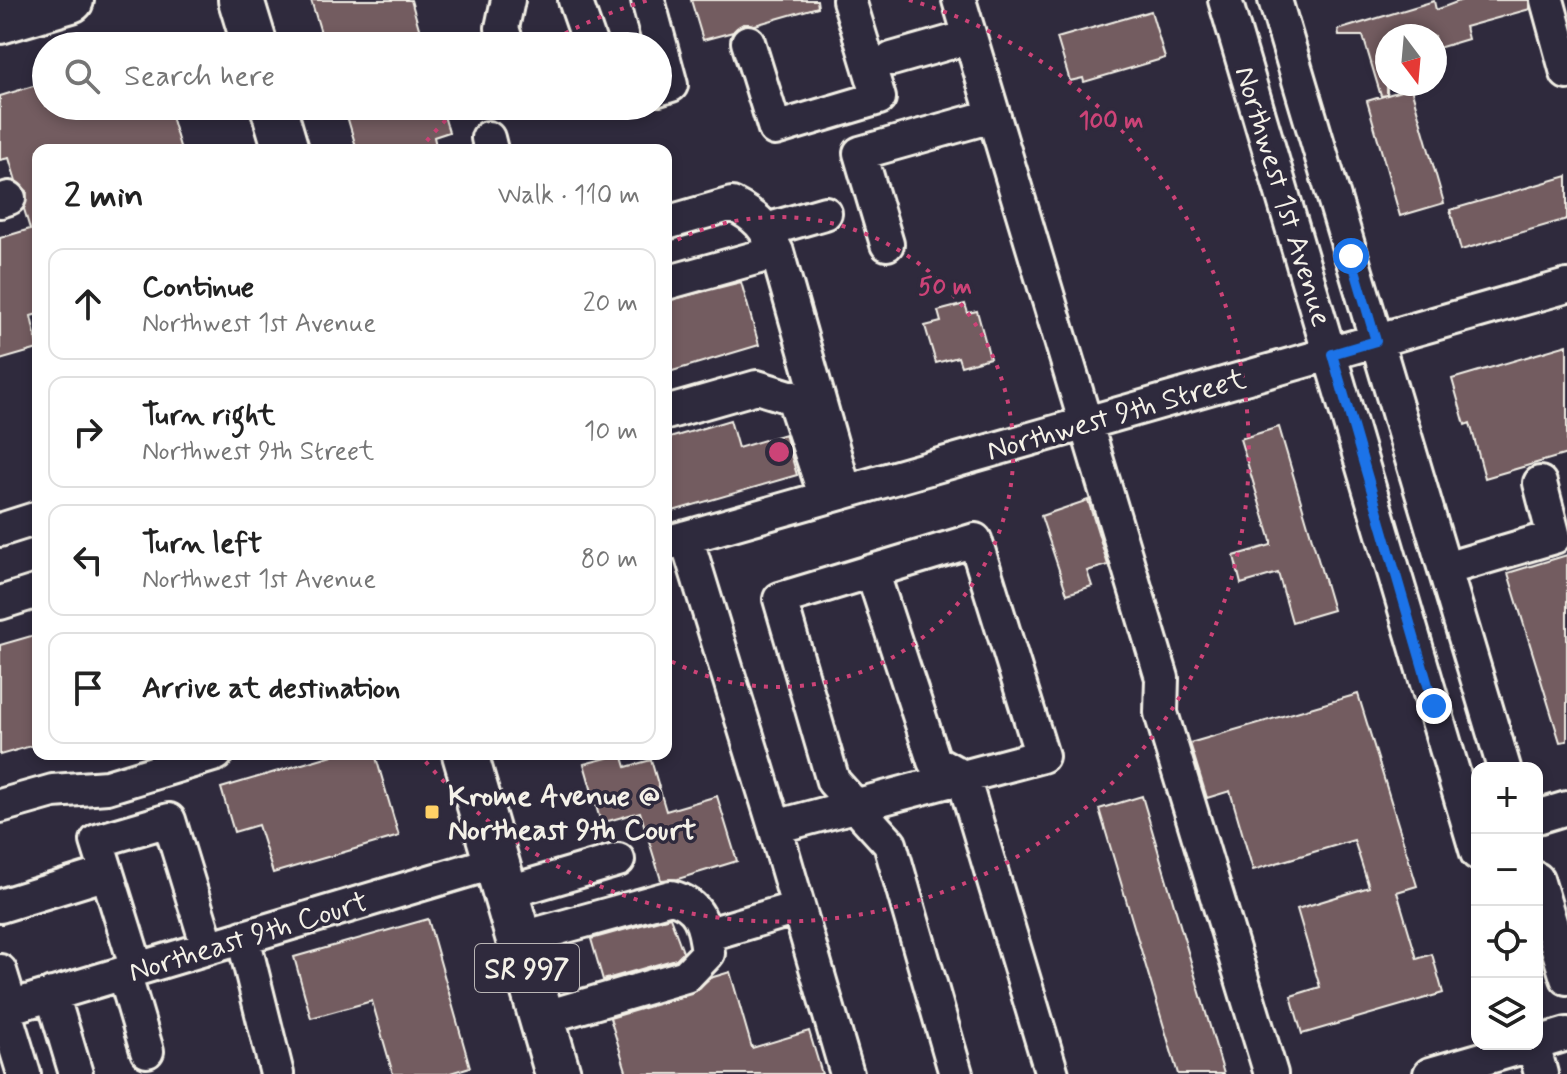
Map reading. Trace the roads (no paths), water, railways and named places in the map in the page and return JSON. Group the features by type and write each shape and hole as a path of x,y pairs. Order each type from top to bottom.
{"highway":[{"path":"0,21 71,0"},
{"path":"241,0 251,32"},
{"path":"277,120 284,144"},
{"name":"SR 997","path":"467,760 558,1074"}],"street":[{"path":"503,32 508,0"},
{"path":"575,0 586,32"},
{"path":"648,0 657,32"},
{"path":"748,42 775,129 879,98 849,0"},
{"path":"959,0 1162,678 1161,713 1271,1074"},
{"name":"Northwest 1st Avenue","path":"1225,0 1471,834"},
{"name":"Northwest 1st Avenue","path":"1275,0 1502,762"},
{"path":"1547,0 1567,73"},
{"path":"892,59 969,37"},
{"path":"887,244 860,153 992,116"},
{"path":"672,221 732,204 758,217 771,241 835,495"},
{"path":"672,281 771,241 825,213"},
{"name":"Northwest 9th Street","path":"676,540 1567,286"},
{"path":"672,411 757,387 793,398 835,495"},
{"path":"1445,569 1554,537 1540,483"},
{"path":"0,530 32,520"},
{"path":"676,540 775,827 847,1074"},
{"path":"775,827 857,806 1042,756 975,540 780,599 833,781 857,806 890,844 956,1074"},
{"path":"872,571 934,761 963,777 1052,1074"},
{"path":"0,603 32,593"},
{"path":"0,806 53,791 107,787 196,760"},
{"path":"1543,815 1567,808"},
{"path":"147,1051 97,841 169,820 208,947"},
{"name":"Northeast 9th Court","path":"5,1009 243,937 501,877 618,862"},
{"path":"0,906 107,873"},
{"path":"519,939 671,897 687,901 699,913 706,935 708,953 686,976 542,1018"},
{"path":"1543,899 1567,978"},
{"path":"706,935 797,908"},
{"path":"243,937 277,1074"},
{"path":"0,971 5,1009 24,1074"},
{"path":"52,994 76,1074"},
{"path":"1543,1041 1567,1034"},
{"path":"1430,1074 1513,1050"},
{"path":"1535,1050 1541,1074"}],"place":[{"name":"Krome Avenue @ Northeast 9th Court","path":"432,812"}]}
